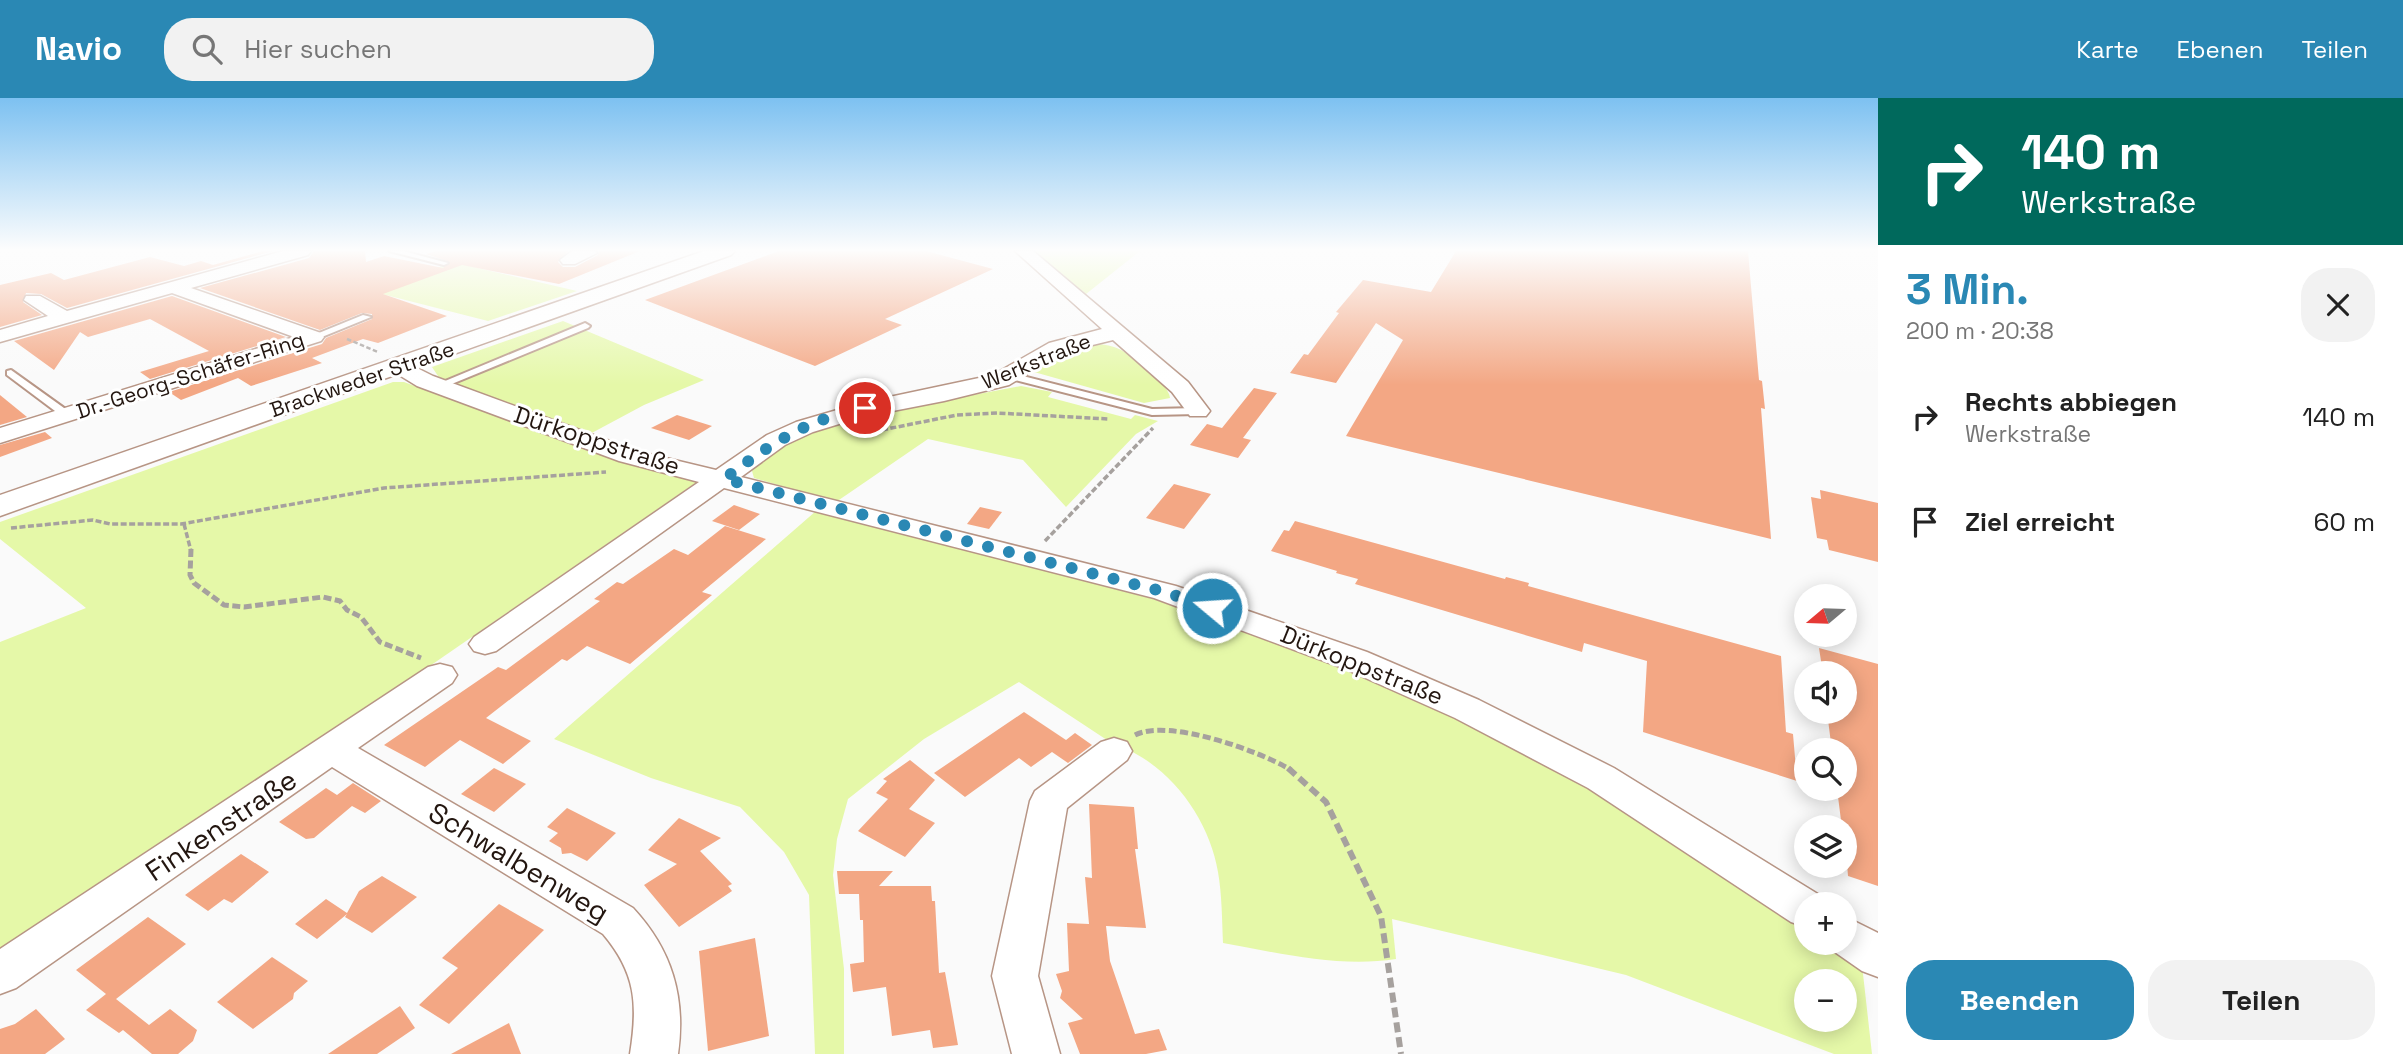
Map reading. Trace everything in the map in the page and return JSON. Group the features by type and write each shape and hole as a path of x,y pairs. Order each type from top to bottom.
{"street":[{"path":"0,336 146,296"},
{"name":"Dr.-Georg-Schäfer-Ring","path":"198,296 321,334"},
{"name":"Brackweder Straße","path":"0,506 390,360 587,296"},
{"name":"Werkstraße","path":"1075,296 1180,387 1198,411"},
{"path":"33,300 65,318"},
{"name":"Werkstraße","path":"724,479 776,440 809,422 843,412 983,385 1011,376 1038,357 1080,338 1118,333"},
{"name":"Dr.-Georg-Schäfer-Ring","path":"0,436 321,334"},
{"name":"Dürkoppstraße","path":"390,360 438,386 628,456 1165,592 1259,623 1355,660 1467,709 1601,778 1794,901"},
{"path":"485,644 724,479"},
{"name":"Finkenstraße","path":"0,974 332,750 433,667"},
{"name":"Schwalbenweg","path":"332,750 618,921 638,942 652,972 658,1003 654,1054"},
{"path":"1036,1054 1015,976 1049,801 1114,751"},
{"path":"1857,943 1878,957"}],"lane":[{"path":"321,334 366,317"},
{"path":"438,386 585,326"},
{"path":"11,373 67,415"},
{"path":"1011,376 1152,412 1198,411"}],"path":[{"path":"321,334 390,360"},
{"path":"854,435 957,415 997,413 1123,420"},
{"path":"1032,558 1145,433 1155,427"},
{"path":"0,529 93,520 110,524 184,524 384,488 614,471"},
{"path":"184,524 191,550 190,575 194,583 224,606 244,607 323,597 340,601 347,610 361,617 380,642 433,667"},
{"path":"1114,751 1142,730 1231,741 1271,758 1315,788 1326,802 1381,916 1401,1054"}],"green space":[{"path":"388,296 563,296 488,321"},
{"path":"563,321 704,380 644,405 588,435 440,379 432,367"},
{"path":"1099,344 1120,350 1156,377 1164,385 1170,398 1144,403 1034,372 1034,366 1074,345"},
{"path":"393,382 404,382 562,441 697,482 321,741 0,957 0,642 86,608 0,539 0,522"},
{"path":"1021,386 1052,392 1048,397 1131,419 1135,415 1158,421 1136,434 1066,507 1023,460 928,439 836,502 754,478 752,471 756,461 815,425"},
{"path":"816,511 1153,599 1346,668 1459,718 1592,788 1794,919 1794,955 1847,955 1862,965 1872,1054 1834,1054 1626,975 1392,919 1396,959 1331,961 1223,943 1220,890 1213,851 1195,812 1182,794 1168,777 1151,763 1113,744 1019,682 924,739 848,799 837,839 833,875 844,969 844,1054 815,1054 809,895 784,852 740,807 651,778 554,739"}],"building":[{"path":"0,296 25,296 23,302 42,315 0,327"},
{"path":"44,296 112,296 67,308"},
{"path":"172,296 286,337 150,379 140,372 209,351 150,319 88,337 80,332 54,370 14,341"},
{"path":"222,296 388,296 447,316 378,343 363,339 312,358 322,363 251,386 238,378 181,400 169,392 322,344 326,338 372,319 372,314 362,313 320,330"},
{"path":"657,296 936,296 885,319 902,325 815,366 645,300"},
{"path":"1350,296 1752,296 1759,380 1762,381 1765,409 1761,408 1771,539 1346,436 1403,340 1376,323 1336,383 1290,373 1304,354 1308,355 1339,313 1336,312"},
{"path":"1254,388 1277,393 1243,438 1251,440 1238,458 1190,445 1207,424 1222,428"},
{"path":"0,395 27,417 0,425"},
{"path":"677,415 712,426 689,440 651,428"},
{"path":"45,432 52,438 0,457 0,445"},
{"path":"1174,484 1211,494 1184,529 1146,518"},
{"path":"1820,490 1878,503 1878,562 1829,550 1827,540 1817,538 1811,497 1821,499"},
{"path":"734,505 760,514 739,530 712,521"},
{"path":"980,507 1002,512 989,529 967,524"},
{"path":"1295,521 1505,579 1506,577 1529,583 1528,586 1781,656 1786,732 1793,734 1794,780 1643,732 1647,661 1584,643 1582,652 1355,584 1358,579 1271,551 1284,530 1289,531"},
{"path":"725,526 766,539 702,592 712,595 630,664 587,646 567,661 562,659 486,718 531,741 503,764 460,740 425,767 384,745 498,667 506,670 600,601 594,599 617,582 623,584 674,549 688,555"},
{"path":"1819,648 1878,664 1878,886 1854,878 1857,878 1857,815 1840,815 1839,801 1857,801 1857,738 1830,738 1829,724 1857,724 1857,661 1821,661"},
{"path":"1024,712 1066,740 1075,733 1092,745 1068,763 1052,752 1031,767 1019,758 965,797 934,773"},
{"path":"910,760 935,780 909,809 935,823 905,857 858,831 888,799 876,793 887,781 883,779"},
{"path":"494,768 526,784 494,812 461,794"},
{"path":"353,783 381,801 365,813 352,806 314,838 306,839 279,822 326,788 337,795"},
{"path":"1089,804 1134,807 1138,849 1135,849 1146,928 1106,926 1110,961 1135,1034 1159,1029 1167,1050 1146,1054 1080,1054 1068,1023 1083,1019 1060,998 1062,991 1056,974 1069,971 1067,923 1089,924 1085,877 1092,878"},
{"path":"567,808 616,833 587,861 571,853 562,854 561,848 549,841 558,833 547,827"},
{"path":"679,818 721,838 700,851 732,884 728,886 732,891 679,927 644,885 677,864 648,850"},
{"path":"241,854 269,872 232,903 224,899 208,911 185,895"},
{"path":"837,871 893,871 879,886 931,886 932,901 935,901 939,973 945,972 958,1045 933,1048 930,1030 892,1036 886,987 853,992 850,964 864,962 863,920 860,920 859,894 839,894"},
{"path":"382,876 417,897 372,933 345,917 347,914 317,939 295,924 326,899 347,913 359,891"},
{"path":"499,904 544,930 449,1024 419,1005 458,968 442,958"},
{"path":"148,917 186,944 116,999 149,1025 170,1009 197,1030 193,1041 178,1054 152,1054 123,1030 119,1033 86,1010 106,994 76,970"},
{"path":"755,938 769,1036 708,1051 699,951"},
{"path":"272,957 308,981 294,993 293,999 253,1029 217,1002"},
{"path":"400,1006 415,1028 377,1054 328,1054"},
{"path":"36,1009 65,1039 45,1054 0,1054 0,1029 15,1024"},
{"path":"509,1023 521,1054 451,1054"}],"route":[{"path":"865,408 809,422 776,440 724,479 1165,592 1212,608"}]}
